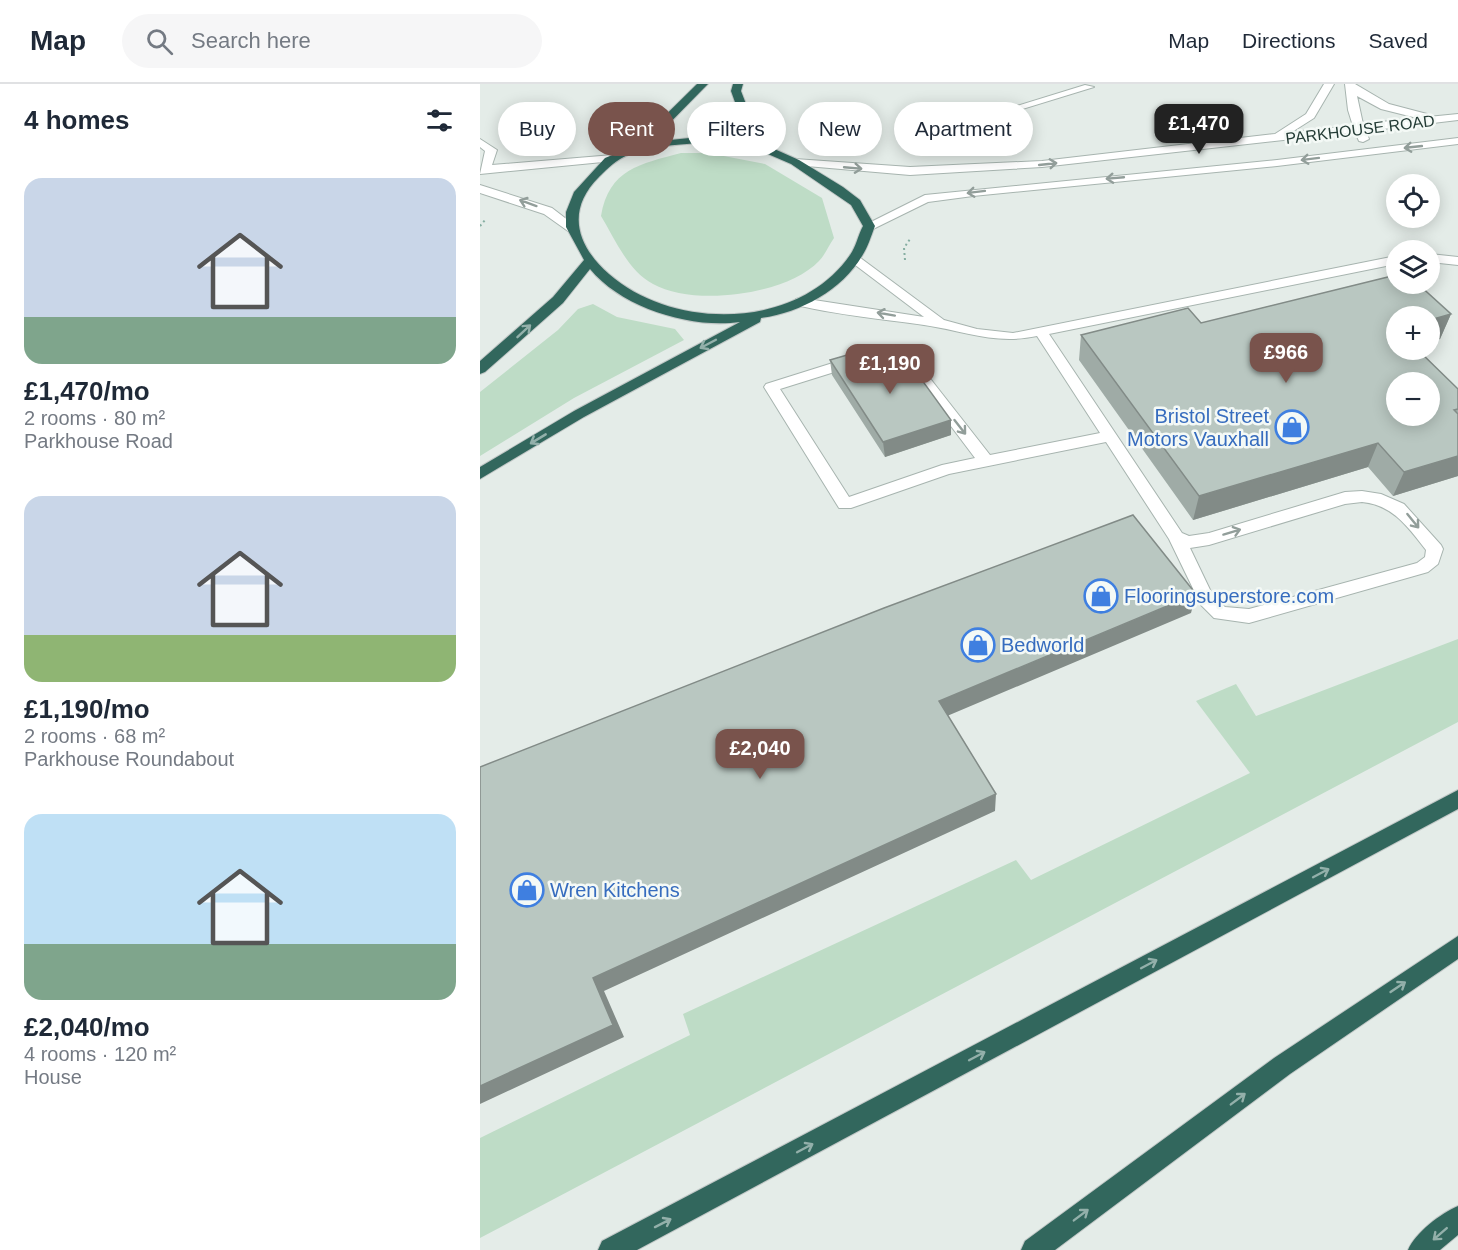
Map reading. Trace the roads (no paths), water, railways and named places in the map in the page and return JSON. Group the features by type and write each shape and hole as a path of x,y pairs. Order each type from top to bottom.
{"highway":[{"path":"675,111 703,84"},
{"path":"738,84 736,91 740,102"},
{"path":"618,156 613,158 576,195 572,228 590,261 605,278 624,292 683,315 722,318 760,316"},
{"path":"480,474 579,414 760,316 801,302 823,288 855,258 869,226 856,203 795,162 781,156"},
{"path":"480,369 558,300 590,261"},
{"path":"611,1250 1458,799"},
{"path":"1034,1250 1282,1066 1458,946"},
{"path":"1421,1250 1458,1218"}],"street":[{"path":"1275,138 1310,116 1329,84"},
{"path":"1351,85 1365,98 1379,105 1441,119"},
{"path":"1351,85 1353,110 1368,152"},
{"path":"1033,103 1089,87"},
{"path":"1310,116 1339,142 1368,152"},
{"name":"PARKHOUSE ROAD","path":"795,162 922,171 1042,165 1458,117"},
{"name":"PARKHOUSE ROAD","path":"869,226 925,199 944,196 1458,141"},
{"path":"480,142 491,150 482,170 613,158"},
{"path":"480,189 526,201 548,210 572,228"},
{"path":"855,258 899,294 944,324"},
{"path":"1440,259 1458,261"},
{"path":"801,302 944,324 976,333 1013,337 1386,262"},
{"path":"1040,331 1176,537 1208,600 1220,613 1250,616 1422,568 1432,560 1435,549 1403,508 1365,495 1345,498 1209,539 1188,542 1176,537"},
{"path":"985,460 913,366 894,358 876,354 771,387 845,504 947,469 1110,436"}],"place":[{"name":"Bristol Street Motors Vauxhall","path":"1292,427"},
{"name":"Flooringsuperstore.com","path":"1101,596"},
{"name":"Bedworld","path":"978,645"},
{"name":"Wren Kitchens","path":"527,890"}]}
